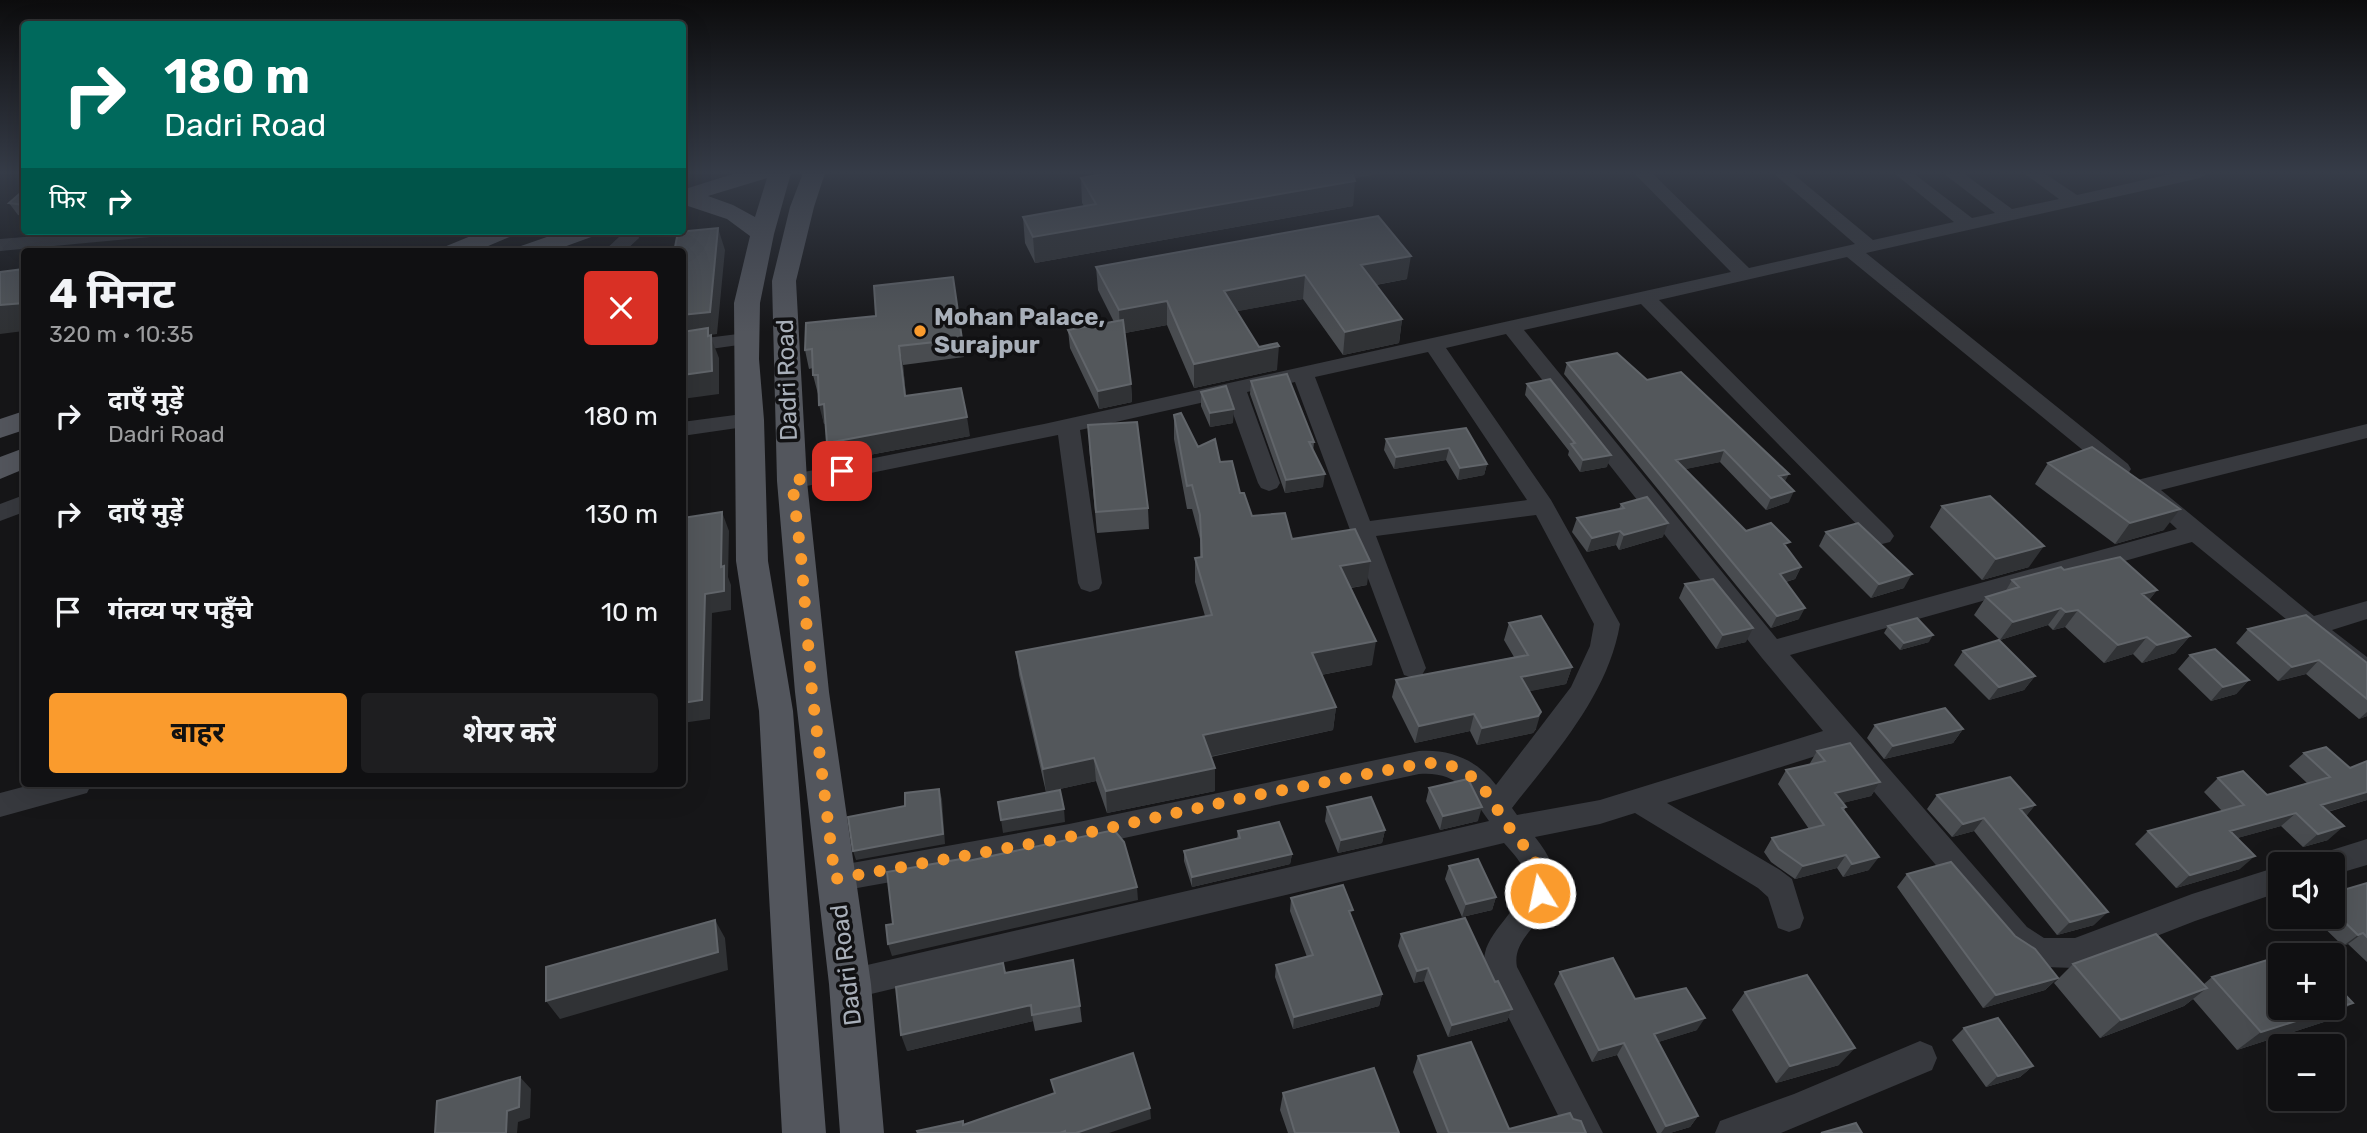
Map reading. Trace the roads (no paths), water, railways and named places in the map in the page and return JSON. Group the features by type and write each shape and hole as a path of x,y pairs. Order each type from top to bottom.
{"main road":[{"path":"754,226 762,234"},
{"name":"Dadri Road","path":"764,226 747,303 752,561 776,711 804,1133"},
{"name":"Dadri Road","path":"797,226 784,281 792,481 812,692 850,984 862,1133"},
{"path":"463,248 494,235"},
{"path":"538,248 575,235"},
{"path":"0,429 21,421"},
{"path":"0,469 21,459"}],"street":[{"path":"1695,226 1745,275"},
{"path":"1837,226 2141,487 2367,671"},
{"path":"792,481 1068,426 1965,226"},
{"path":"0,246 118,235"},
{"path":"617,248 630,238 629,235"},
{"path":"1646,297 1882,536"},
{"path":"1511,327 1842,736 2017,937 2040,953 2057,956 2075,953 2192,908 2268,883"},
{"path":"686,346 746,339"},
{"path":"1433,344 1543,506 1607,624 1607,640 1598,663 1503,818"},
{"path":"1303,374 1413,668"},
{"path":"1235,389 1269,483"},
{"path":"686,428 750,420"},
{"path":"1068,426 1090,583"},
{"path":"2141,487 2367,431"},
{"path":"0,513 21,504"},
{"path":"1362,530 1543,506"},
{"path":"1771,650 2196,532"},
{"path":"2312,626 2367,610"},
{"path":"850,984 1503,818 1600,812 1842,736"},
{"path":"835,879 1069,837 1247,797 1425,763 1445,763 1465,771 1530,852 1539,870 1542,882 1540,893 1527,915 1508,938 1500,955 1503,975 1586,1133"},
{"path":"0,805 69,787"},
{"path":"1639,801 1769,879 1781,889 1789,918"},
{"path":"2345,859 2367,852"},
{"path":"1732,1133 1794,1111 1920,1058"}],"place":[{"name":"Mohan Palace, Surajpur","path":"920,331"}]}
